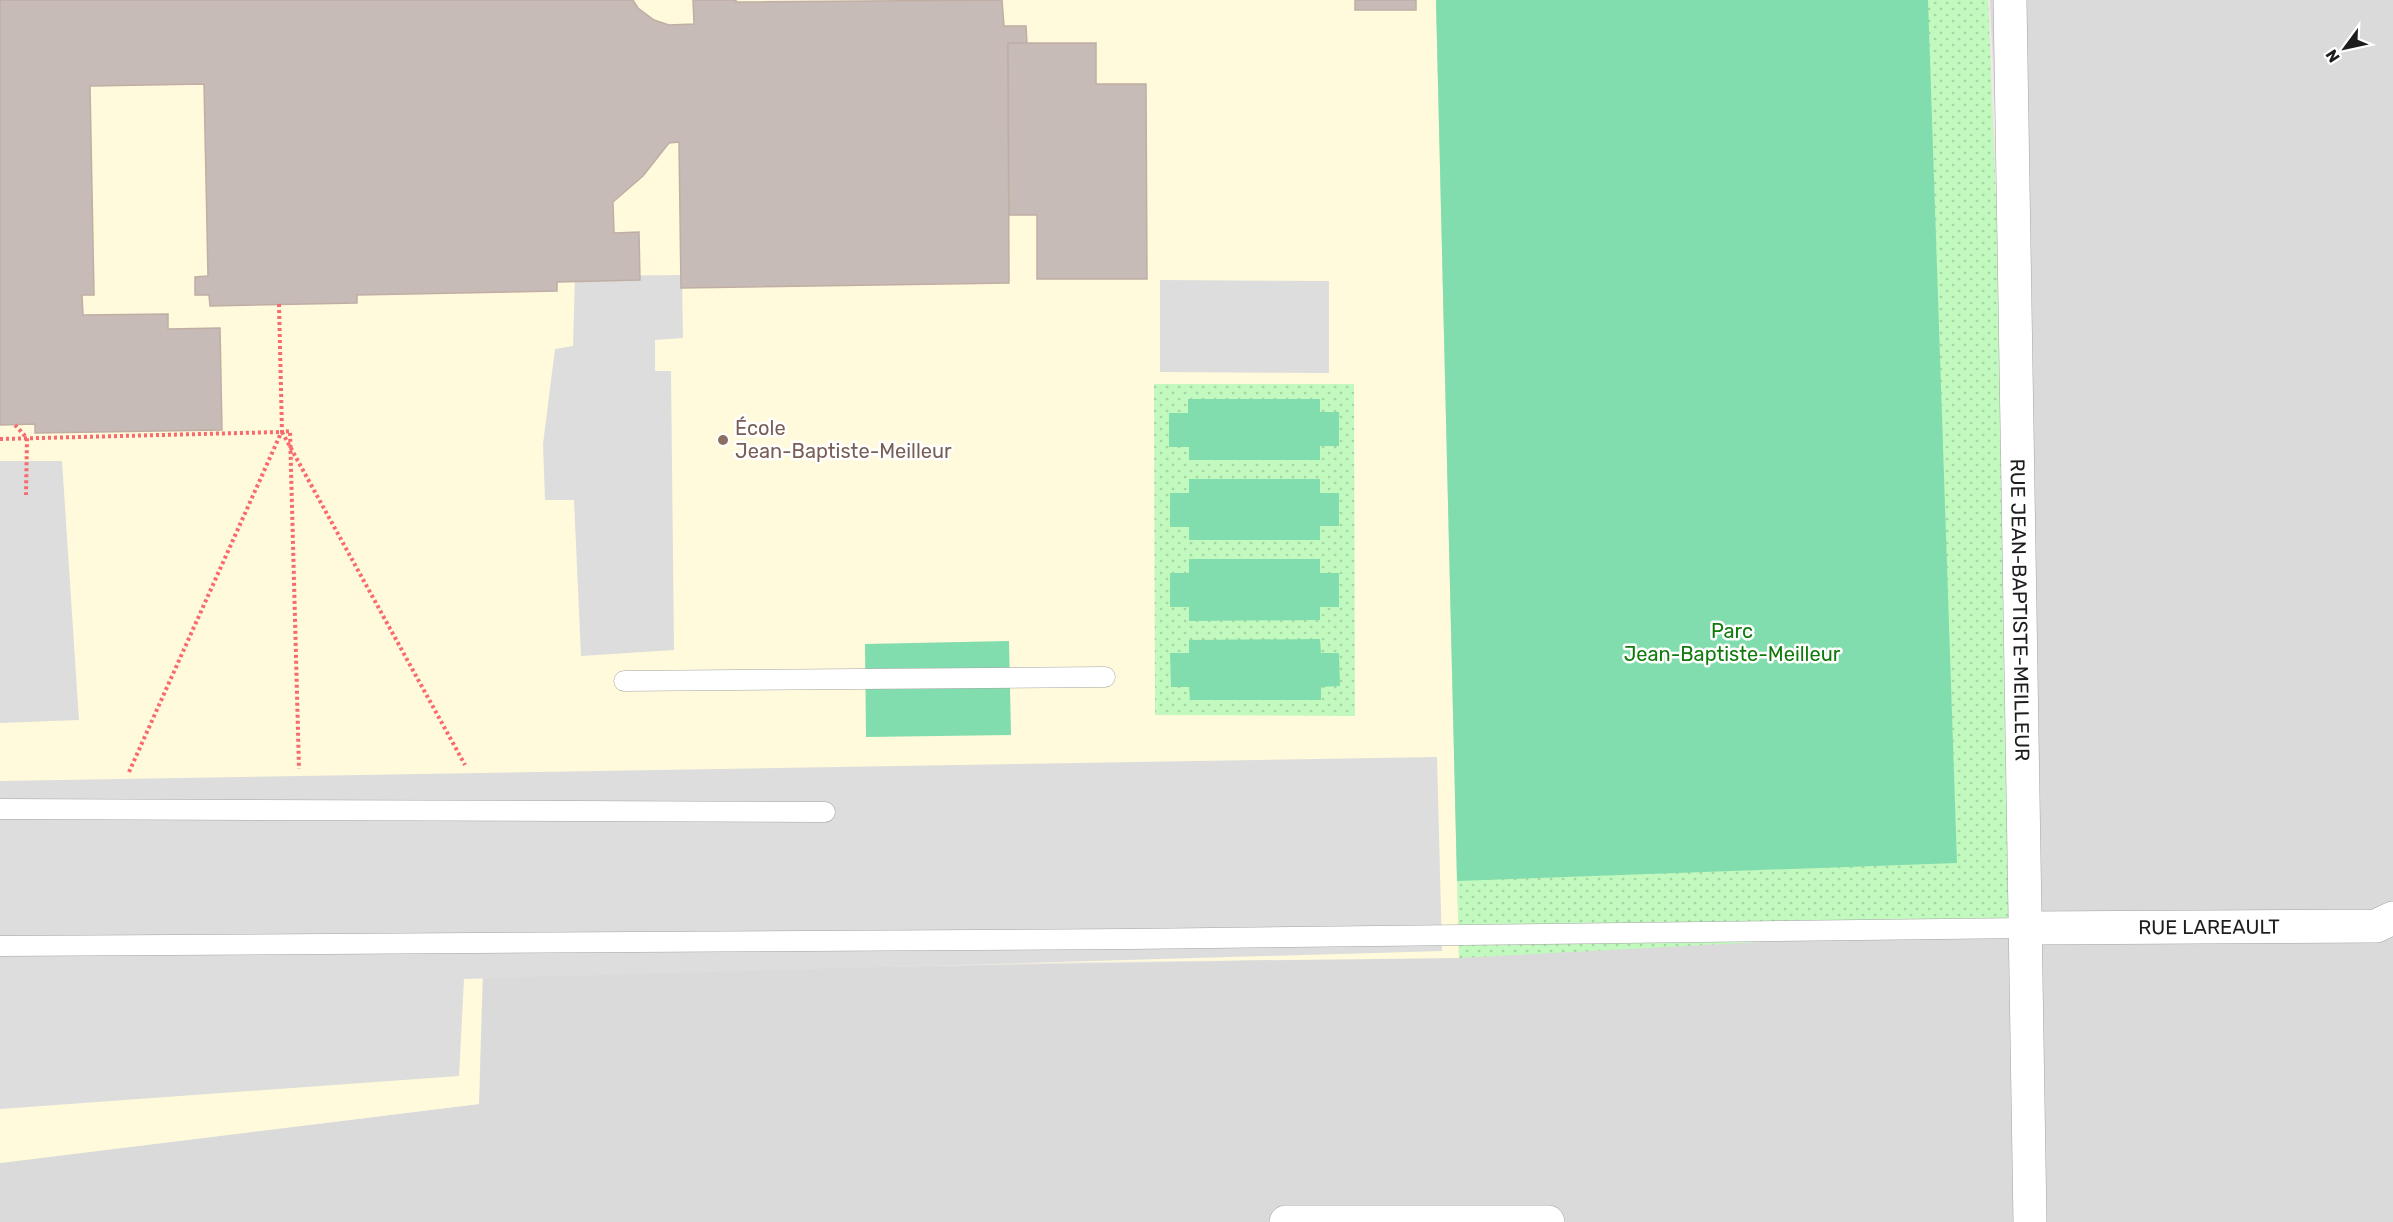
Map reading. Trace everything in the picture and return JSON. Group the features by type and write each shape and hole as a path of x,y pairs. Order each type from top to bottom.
{"street":[{"name":"RUE JEAN-BAPTISTE-MEILLEUR","path":"2010,0 2030,1222"},
{"name":"RUE LAREAULT","path":"2025,928 2376,926 2393,918"},
{"path":"1286,1222 1548,1222"}],"lane":[{"path":"624,681 1105,677"},
{"path":"0,808 825,812"},
{"path":"0,946 1130,939 2025,928"}],"path":[{"path":"129,772 282,432 279,304"},
{"path":"15,425 27,438 26,495"},
{"path":"282,432 290,431"},
{"path":"0,439 290,431"},
{"path":"290,431 299,769"},
{"path":"282,432 465,765"}],"shaded area":[{"name":"École Jean-Baptiste-Meilleur","path":"0,0 1436,0 1459,958 483,969 479,1104 0,1163"},
{"path":"1990,0 2393,0 2393,1222 0,1222 0,1163 479,1104 481,968 821,968 1223,961 1442,951 2011,449"},
{"path":"682,275 683,338 655,340 655,371 671,371 674,650 581,656 574,500 545,500 543,444 555,349 573,346 575,276"},
{"path":"1160,280 1329,281 1329,373 1160,372"},
{"path":"0,461 62,461 79,720 0,723"},
{"path":"1437,757 1442,951 464,979 459,1076 0,1109 0,781"}],"green space":[{"name":"Parc Jean-Baptiste-Meilleur","path":"1436,0 1988,0 2025,928 1459,958"},
{"name":"Parc Jean-Baptiste-Meilleur","path":"1436,0 1928,0 1957,863 1457,881"},
{"path":"1154,384 1354,384 1355,716 1155,715"},
{"path":"1188,399 1320,399 1320,412 1339,412 1339,446 1320,446 1320,460 1189,460 1189,447 1169,447 1169,413 1188,413"},
{"path":"1189,479 1320,479 1320,493 1339,493 1339,526 1320,526 1320,540 1189,540 1189,527 1170,527 1170,493 1189,493"},
{"path":"1189,559 1320,559 1320,573 1339,573 1339,607 1320,607 1320,620 1189,621 1189,607 1170,607 1170,573 1189,573"},
{"path":"1320,639 1321,653 1339,653 1340,686 1321,687 1321,700 1190,700 1189,687 1171,687 1170,653 1189,653 1189,640"},
{"path":"1009,641 1011,735 866,737 865,644"}],"building":[{"path":"0,0 633,0 638,8 654,20 669,25 694,24 693,0 736,0 736,2 1002,0 1004,26 1026,26 1027,43 1008,43 1009,283 681,288 679,142 669,143 643,176 613,202 614,233 639,232 640,280 557,282 557,291 357,295 357,303 210,306 209,295 195,295 195,277 208,276 204,84 90,86 94,295 82,295 83,315 168,314 168,329 220,328 222,430 35,433 35,424 0,425"},
{"path":"1355,0 1416,0 1416,10 1355,10"},
{"path":"1008,43 1096,43 1096,84 1146,84 1147,279 1037,279 1037,215 1009,215"}],"place":[{"name":"École Jean-Baptiste-Meilleur","path":"723,440"}]}
